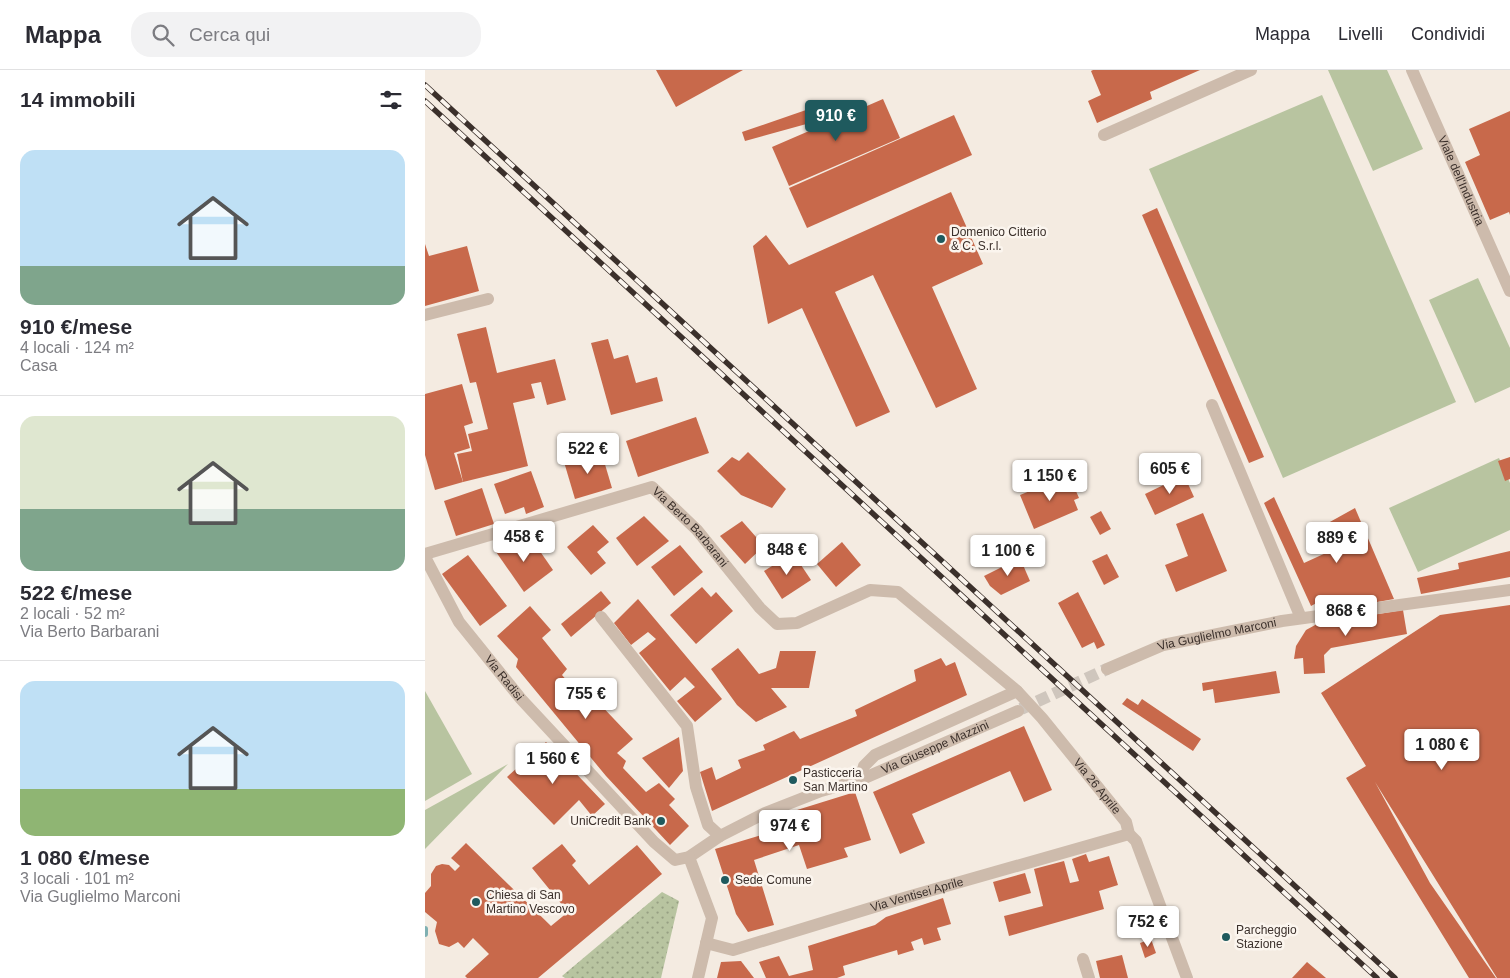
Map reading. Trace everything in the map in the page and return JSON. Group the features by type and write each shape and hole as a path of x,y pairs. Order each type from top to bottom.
{"street":[{"path":"1104,135 1251,70"},
{"name":"Viale dell'Industria","path":"1412,70 1510,291"},
{"path":"425,315 488,299"},
{"path":"1212,405 1301,618"},
{"name":"Via Berto Barbarani","path":"425,556 652,487 697,530 760,608 777,624 797,623 870,590 897,592 1017,691"},
{"name":"Via Radisi","path":"425,556 459,622 521,699 654,842 675,860 689,856"},
{"name":"Via Guglielmo Marconi","path":"1107,669 1163,645 1301,618 1510,590"},
{"path":"601,617 687,726 696,787 708,825 720,836"},
{"path":"859,780 864,766 875,755 1017,691"},
{"name":"Via 26 Aprile","path":"1017,691 1043,718 1127,822 1129,834 1136,841 1187,978"},
{"name":"Via Giuseppe Mazzini","path":"689,856 720,836 789,804 821,791 859,780 1017,711"},
{"name":"Via Ventisei Aprile","path":"707,943 733,950 897,900 1129,834"},
{"path":"689,856 712,918 698,978"},
{"path":"1083,959 1089,978"}],"green space":[{"path":"1328,70 1387,70 1423,149 1373,171"},
{"path":"1322,95 1456,402 1283,478 1149,169"},
{"path":"1478,278 1510,348 1510,387 1475,403 1429,300"},
{"path":"1499,458 1510,483 1510,530 1418,572 1389,508"},
{"path":"425,691 472,774 425,801"},
{"path":"508,764 425,849 425,810"},
{"path":"662,892 679,901 661,978 565,978 562,976"}],"building":[{"path":"656,70 743,70 676,107"},
{"path":"1200,70 1150,92 1152,99 1097,123 1088,101 1101,95 1091,71"},
{"path":"883,99 900,138 789,186 772,147"},
{"path":"806,110 810,123 745,141 742,132"},
{"path":"1510,111 1510,215 1509,212 1490,220 1465,162 1480,155 1469,129"},
{"path":"954,115 972,155 807,228 789,188"},
{"path":"951,192 983,264 932,287 977,389 936,408 873,275 835,292 890,412 856,427 802,308 768,324 753,246 766,235 789,265"},
{"path":"1157,208 1264,457 1249,463 1142,215"},
{"path":"425,244 429,256 467,246 479,291 425,306"},
{"path":"486,327 497,373 555,359 566,400 547,405 541,382 531,384 535,398 513,403 528,466 463,482 457,454 472,451 468,434 488,429 476,382 470,383 457,334"},
{"path":"608,339 614,359 628,355 636,383 657,377 663,401 611,415 591,343"},
{"path":"462,384 473,423 464,426 470,448 454,453 463,482 435,490 425,455 425,394"},
{"path":"696,417 709,453 638,477 626,441"},
{"path":"601,451 612,488 575,499 564,462"},
{"path":"748,452 786,489 772,508 741,495 717,471 732,457 739,461"},
{"path":"1510,457 1510,479 1505,481 1498,461"},
{"path":"531,471 544,507 526,514 524,507 505,514 494,484"},
{"path":"1184,475 1194,497 1155,515 1145,494"},
{"path":"1062,478 1065,485 1072,482 1079,498 1074,500 1078,510 1034,529 1020,495"},
{"path":"482,488 494,524 456,536 444,501"},
{"path":"1274,497 1304,563 1339,547 1328,523 1355,508 1394,599 1361,605 1328,607 1324,599 1311,606 1264,503"},
{"path":"1101,511 1111,529 1100,535 1090,517"},
{"path":"1203,513 1227,571 1176,592 1165,565 1188,556 1176,524"},
{"path":"644,516 669,541 637,566 616,538"},
{"path":"742,521 764,546 745,564 720,536"},
{"path":"593,525 609,542 597,552 606,563 591,575 567,547"},
{"path":"507,540 537,547 553,570 524,592 494,549"},
{"path":"842,542 861,565 836,587 817,564"},
{"path":"680,545 703,572 674,596 651,567"},
{"path":"1510,551 1510,577 1421,594 1417,578 1459,569 1458,563"},
{"path":"793,553 811,580 782,599 764,571"},
{"path":"1107,554 1119,577 1104,585 1092,561"},
{"path":"468,555 507,606 480,626 442,574"},
{"path":"1020,558 1030,581 1001,595 990,586 984,576"},
{"path":"702,587 711,597 716,592 733,611 696,644 670,615"},
{"path":"601,591 611,603 571,637 561,624"},
{"path":"1078,592 1105,645 1097,649 1094,642 1082,648 1058,603"},
{"path":"638,599 722,699 695,722 677,701 695,687 685,677 670,691 639,653 656,639 648,632 631,645 614,623"},
{"path":"1510,605 1510,978 1497,978 1375,782 1430,883 1496,978 1469,978 1346,778 1366,766 1321,693 1440,615"},
{"path":"530,606 551,630 542,638 567,669 562,675 568,682 575,678 633,739 617,753 626,761 623,768 646,792 659,783 675,799 669,805 689,826 670,845 606,776 516,667 518,659 497,636"},
{"path":"1403,610 1407,634 1331,648 1324,655 1325,673 1304,674 1303,658 1294,659 1296,646 1306,630 1317,624"},
{"path":"738,648 759,674 776,668 780,651 816,651 809,688 771,688 787,707 756,722 737,705 711,669"},
{"path":"941,658 946,666 955,662 967,695 712,811 700,772 712,767 716,780 741,768 738,760 765,750 763,745 794,731 800,739 857,716 855,710 916,681 914,670"},
{"path":"1276,671 1280,693 1215,703 1213,689 1203,691 1202,683"},
{"path":"1127,698 1138,705 1142,699 1201,739 1193,751 1122,704"},
{"path":"1024,726 1052,790 1024,802 1010,771 912,814 925,843 900,854 873,792"},
{"path":"679,737 683,771 669,788 642,758"},
{"path":"546,742 605,804 592,816 579,800 554,825 507,777"},
{"path":"855,792 871,840 844,848 848,857 807,869 799,845 754,860 774,925 748,932 736,914 715,849 781,829 776,820 798,815 797,810"},
{"name":"Chiesa di San Martino Vescovo","path":"466,843 551,926 568,912 532,868 562,844 576,861 572,865 589,885 637,845 662,874 538,978 467,978 465,976 489,954 473,938 464,948 458,942 449,947 439,944 435,931 437,922 425,912 425,893 431,886 431,874 436,866 442,864 449,865 455,871 460,866 451,858"},
{"path":"1086,854 1089,862 1109,856 1118,885 1099,891 1104,909 1009,936 1004,916 1043,906 1034,869 1064,861 1070,883 1079,881 1072,859"},
{"path":"1025,873 1031,893 999,902 993,882"},
{"path":"943,898 951,924 937,928 941,940 924,945 922,938 911,942 914,950 898,955 897,950 843,966 845,975 837,978 766,978 759,962 779,956 789,976 813,970 808,946 875,925 886,917"},
{"path":"1151,939 1156,953 1145,958 1140,943"},
{"path":"1122,955 1128,978 1100,978 1096,961"},
{"path":"741,961 754,978 717,978 721,962"},
{"path":"1307,962 1326,978 1292,978"}],"waterway":[{"path":"425,929 425,934"}],"tunnel":[{"path":"1021,709 1107,669"}],"railway":[{"path":"425,85 1395,978"},
{"path":"425,101 1377,978"}],"place":[{"name":"Domenico Citterio & C. S.r.l.","path":"941,239"},
{"name":"Pasticceria San Martino","path":"793,780"},
{"name":"UniCredit Bank","path":"661,821"},
{"name":"Sede Comune","path":"725,880"},
{"name":"Chiesa di San Martino Vescovo","path":"476,902"},
{"name":"Parcheggio Stazione","path":"1226,937"}]}
